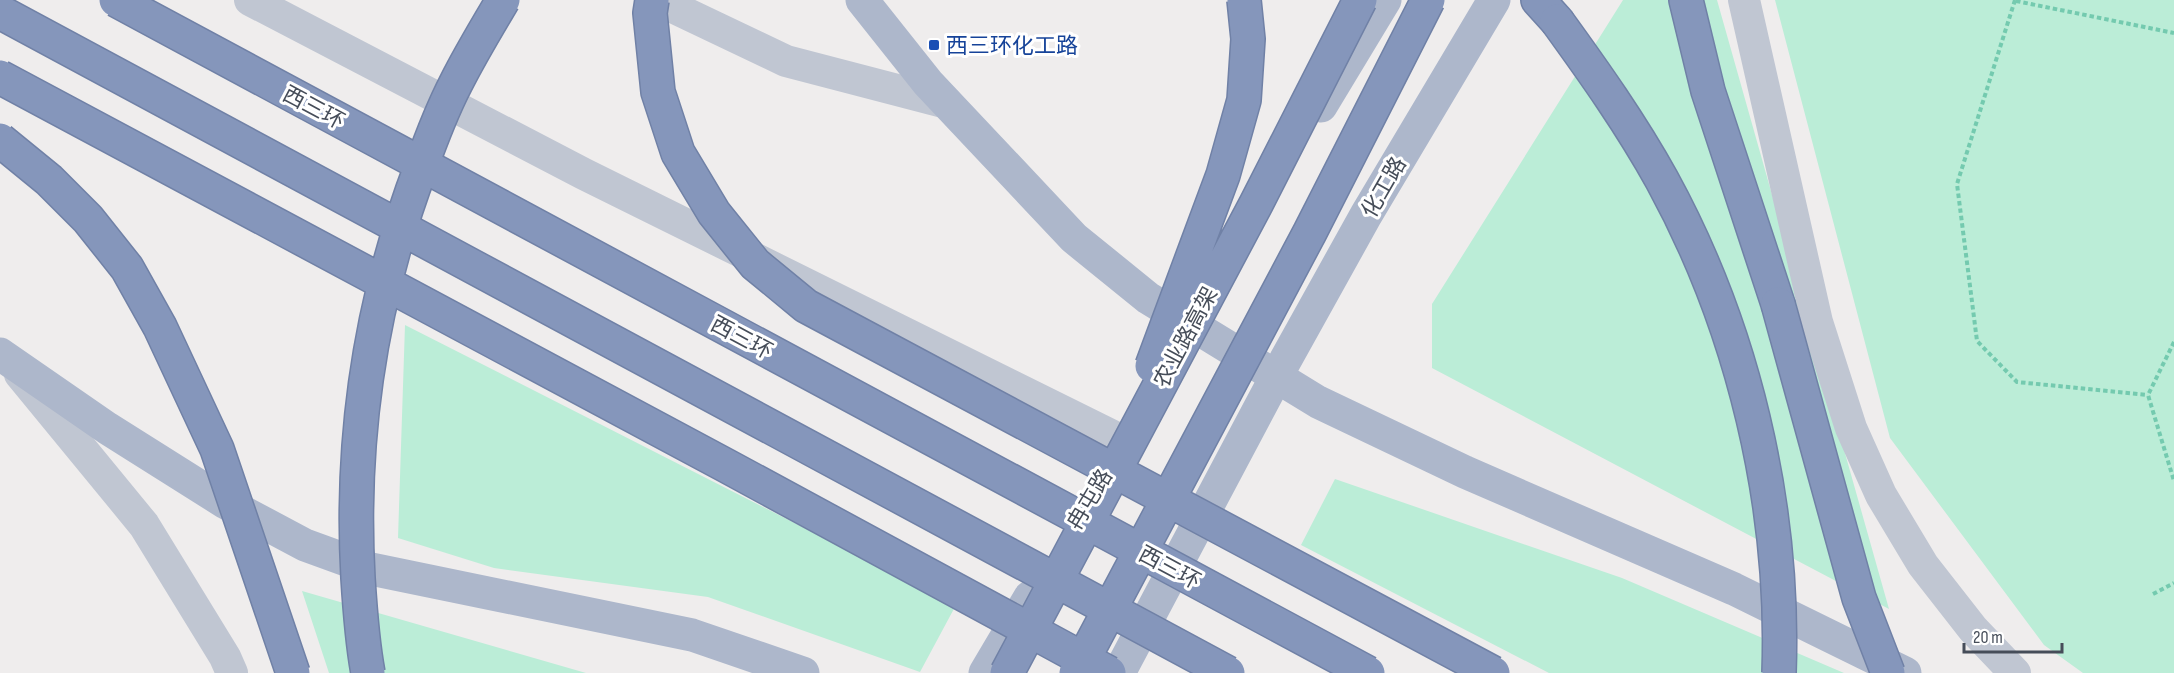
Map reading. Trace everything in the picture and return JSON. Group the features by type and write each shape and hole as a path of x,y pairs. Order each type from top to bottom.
{"highway":[{"name":"西三环","path":"116,0 1368,673"},
{"path":"368,673 362,640 356,483 362,400 373,333 389,260 432,139 455,84 503,0"},
{"path":"652,0 650,13 658,92 678,153 714,213 755,264 806,306 1493,673"},
{"path":"1121,452 1223,175 1244,100 1248,39 1244,0"},
{"name":"农业路高架","path":"1007,673 1121,452 1256,204 1360,0"},
{"path":"1076,673 1310,232 1428,0"},
{"path":"1538,0 1557,21 1621,112 1662,180 1705,269 1724,320 1750,402 1776,552 1780,626 1779,673"},
{"path":"1686,0 1708,91 1778,304 1859,598 1888,673"},
{"path":"0,12 1228,673"},
{"path":"0,77 1109,673"},
{"path":"0,140 49,180 88,219 127,268 160,327 217,449 293,673"}],"main road":[{"path":"862,0 928,83 1074,238 1148,298 1318,402 1465,472 1734,589 1905,673"},
{"path":"1191,325 1385,0"},
{"name":"化工路","path":"1276,377 1366,215 1494,0"},
{"name":"冉屯路","path":"986,673 1121,452 1191,325"},
{"path":"6,359 107,428 226,503 305,545 371,569 692,635 803,673"},
{"path":"1119,673 1276,377"}],"street":[{"path":"250,0 1121,452"},
{"path":"658,0 786,61 947,103"},
{"path":"1744,0 1817,322 1851,428 1881,495 1923,565 1973,629 2015,673"},
{"path":"6,359 144,525 225,657 232,673"}],"path":[{"path":"2148,394 2017,382 1977,341 1957,184 2016,1 2174,33"},
{"path":"2174,342 2148,394 2174,481"},
{"path":"2153,594 2174,583"}],"green space":[{"path":"1623,0 1717,0 1889,609 1432,368 1432,304"},
{"path":"1775,0 2174,0 2174,673 2083,673 2044,645 1890,438"},
{"path":"405,325 956,605 920,672 708,597 494,568 398,538"},
{"path":"1335,479 1622,578 1844,673 1549,673 1301,545"},
{"path":"302,591 586,673 329,673"}],"place":[{"name":"西三环化工路","path":"934,45"}]}
